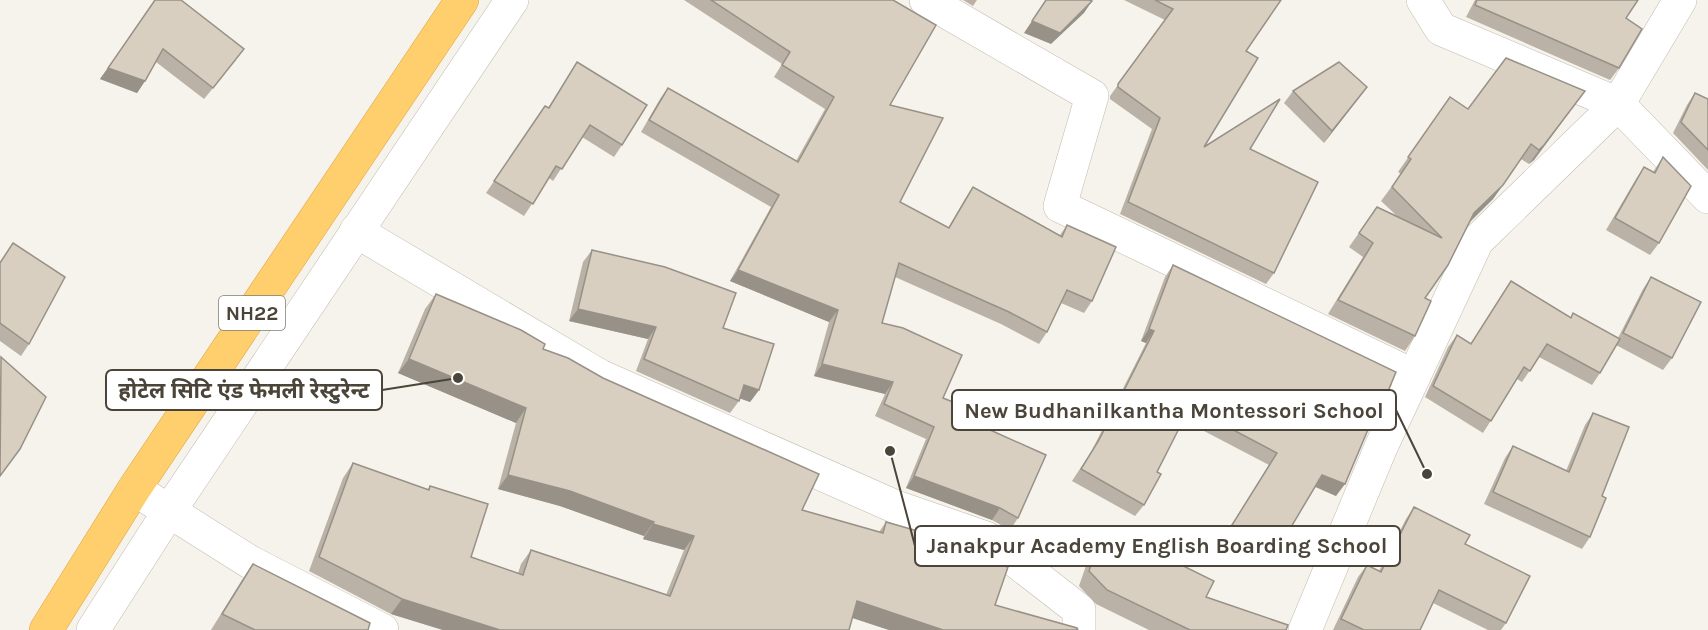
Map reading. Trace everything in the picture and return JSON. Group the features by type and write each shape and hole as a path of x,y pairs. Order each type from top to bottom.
{"highway":[{"name":"NH22","path":"46,630 134,489 462,0"}],"street":[{"name":"NH22","path":"93,630 170,510 512,0"},
{"path":"926,0 1092,96 1060,206 1414,376"},
{"path":"1423,0 1441,29 1617,104 1708,197"},
{"path":"1305,630 1381,447 1477,241 1617,104 1680,0"},
{"path":"356,231 600,376 896,507 986,538 1079,610 1079,630"},
{"path":"134,489 250,562 382,630"}],"building":[{"path":"155,0 181,0 244,49 213,88 163,49 145,81 108,68"},
{"path":"711,0 893,0 936,25 890,105 943,118 900,202 949,228 973,187 1062,237 1067,225 1116,247 1092,301 1067,290 1047,332 1009,312 899,263 882,323 903,328 962,355 943,398 993,418 988,429 1046,455 1018,518 1000,508 914,476 934,427 884,404 893,382 822,364 838,310 738,270 779,195 649,120 668,88 798,162 834,97 782,65 790,52"},
{"path":"1046,0 1092,1 1060,33 1032,21"},
{"path":"1155,0 1281,0 1246,51 1258,58 1204,147 1280,99 1250,149 1318,182 1274,273 1128,202 1160,118 1118,87 1118,84 1173,9"},
{"path":"1477,0 1638,0 1626,18 1642,29 1619,68 1475,5"},
{"path":"1506,58 1585,91 1544,145 1539,150 1531,144 1503,185 1474,213 1448,265 1425,298 1431,301 1415,336 1338,300 1373,243 1359,233 1377,207 1442,238 1392,187 1411,159 1408,157 1450,97 1468,109"},
{"path":"577,62 647,105 622,145 590,125 562,169 556,166 533,204 494,181 545,106 549,108"},
{"path":"1339,62 1367,87 1332,131 1293,91"},
{"path":"1695,93 1708,99 1708,150 1681,122"},
{"path":"1663,157 1691,186 1659,243 1615,218 1644,167 1655,173"},
{"path":"13,243 65,277 29,344 0,323 0,263"},
{"path":"592,250 665,267 736,293 723,328 774,344 759,390 744,385 739,401 644,359 656,327 578,309"},
{"path":"1173,265 1396,372 1378,415 1375,413 1345,484 1322,475 1278,549 1232,525 1277,453 1190,407 1157,472 1161,474 1144,505 1081,469 1099,440 1154,331 1149,329"},
{"path":"1651,277 1701,302 1672,358 1623,333"},
{"path":"1511,281 1571,318 1573,313 1620,339 1600,373 1547,344 1530,371 1524,367 1491,421 1433,386 1457,335 1471,344"},
{"path":"436,294 521,330 545,344 543,349 568,358 603,378 819,474 802,510 883,533 886,522 1002,555 998,564 1008,567 995,605 1078,630 943,630 857,601 849,630 500,630 402,599 319,557 353,463 429,490 430,486 488,504 471,557 523,575 531,550 670,596 694,536 653,524 654,522 570,491 508,475 526,408 409,359"},
{"path":"1,357 46,397 20,449 0,476"},
{"path":"1593,413 1629,427 1602,496 1606,498 1590,537 1493,492 1513,446 1569,472"},
{"path":"1414,507 1470,535 1465,544 1530,576 1506,623 1439,590 1420,630 1364,630 1341,619 1367,565 1381,572"},
{"path":"1100,539 1151,564 1157,553 1214,581 1206,597 1288,625 1286,630 1190,630 1107,590 1089,571"},
{"path":"253,564 370,623 368,630 255,630 222,614"}],"place":[{"name":"होटेल सिटि एंड फेमली रेस्टुरेन्ट","path":"458,378"},
{"name":"Janakpur Academy English Boarding School","path":"890,451"},
{"name":"New Budhanilkantha Montessori School","path":"1427,474"}]}
